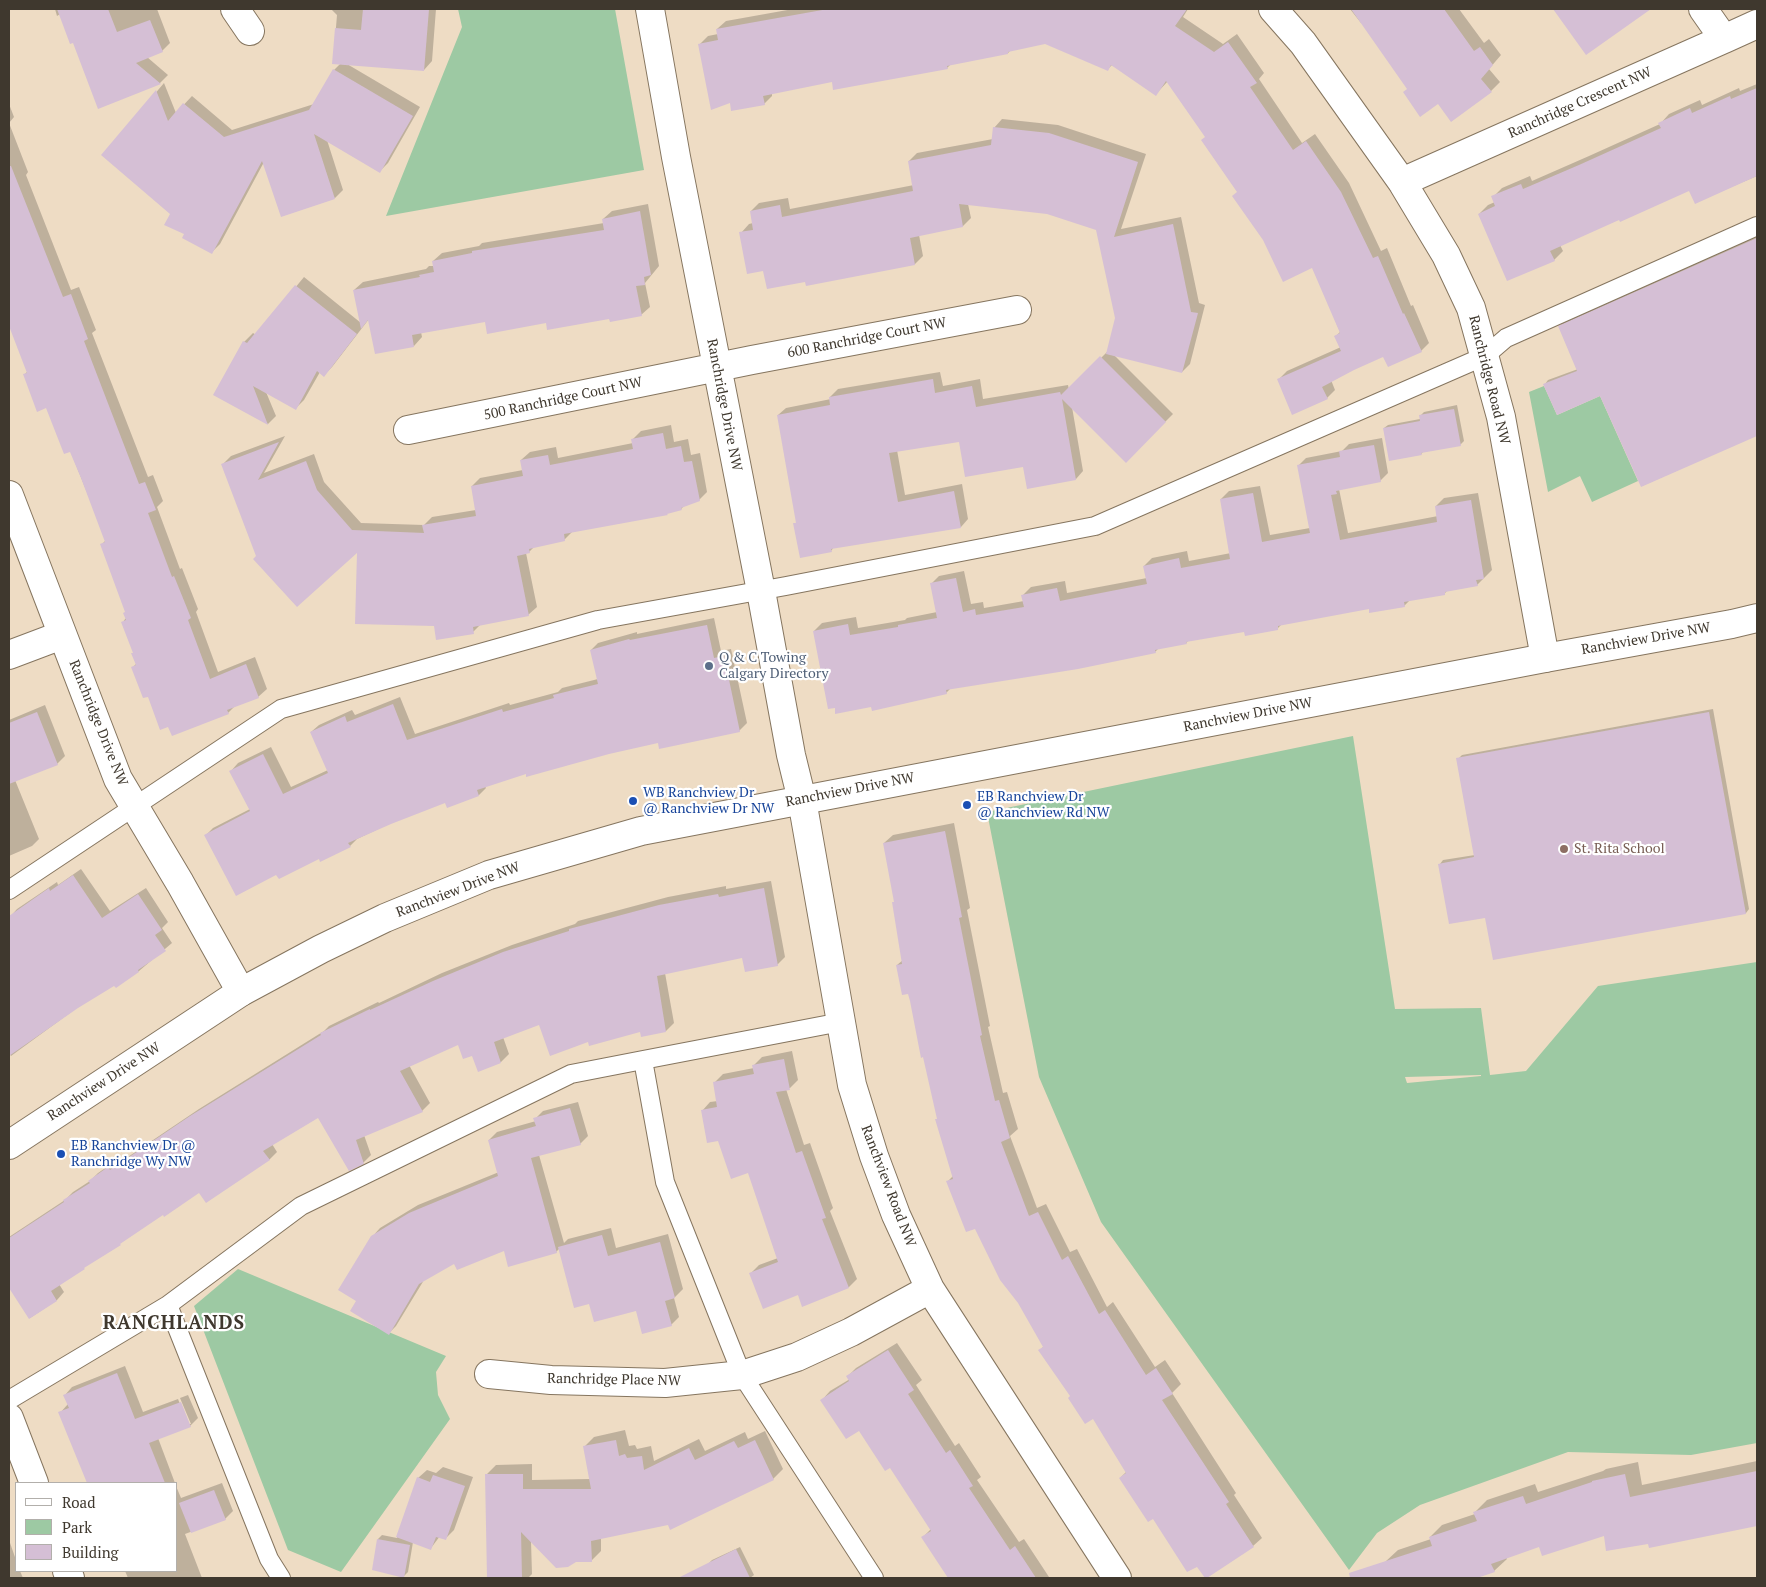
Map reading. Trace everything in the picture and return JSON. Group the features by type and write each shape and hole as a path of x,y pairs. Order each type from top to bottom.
{"street":[{"path":"235,9 250,31"},
{"name":"Ranchridge Drive NW","path":"650,9 676,157 802,800"},
{"name":"Ranchridge Road NW","path":"1273,9 1303,43 1402,182 1446,254 1471,308 1501,417 1546,658"},
{"path":"1703,9 1724,39"},
{"name":"Ranchridge Crescent NW","path":"1402,182 1757,24"},
{"name":"600 Ranchridge Court NW","path":"717,367 1017,310"},
{"name":"500 Ranchridge Court NW","path":"408,430 717,367"},
{"name":"Ranchridge Drive NW","path":"9,496 118,779 189,898 241,992"},
{"name":"Ranchview Drive NW","path":"9,1144 241,992 321,949 385,918 488,875 641,831 1757,618"},
{"path":"9,655 62,635"},
{"name":"Ranchview Road NW","path":"802,800 852,1085 874,1156 896,1215 930,1289 1117,1578"},
{"name":"Ranchridge Place NW","path":"489,1374 551,1380 665,1383 742,1375 797,1357 851,1332 930,1289"},
{"path":"9,1418 34,1482"}],"lane":[{"path":"9,890 281,709 598,620 761,591 1094,526 1485,356 1506,338 1757,226"},
{"path":"9,1400 168,1305 301,1206 571,1074 841,1022"},
{"path":"643,1060 665,1182 742,1375 874,1578"},
{"path":"168,1305 268,1559 281,1578"}],"green space":[{"path":"458,9 615,9 644,170 386,216 462,27"},
{"path":"1544,386 1557,415 1600,396 1638,481 1592,502 1580,476 1548,492 1529,392"},
{"path":"1353,736 1395,1009 1481,1008 1490,1075 1526,1071 1598,986 1757,962 1757,1443 1691,1455 1568,1452 1420,1505 1377,1533 1349,1570 1101,1222 1039,1077 987,812","holes":["1481,1075 1481,1076 1407,1083 1405,1077"]},
{"path":"238,1269 446,1356 436,1372 438,1395 450,1419 341,1572 288,1550 194,1306"}],"building":[{"path":"57,9 108,9 117,32 150,20 163,52 136,63 161,84 98,109 73,43 70,44"},
{"path":"363,9 429,9 424,71 332,64 335,28 361,30"},
{"path":"828,9 1187,9 1175,26 1214,52 1228,42 1257,83 1250,87 1293,150 1306,141 1341,192 1373,258 1378,256 1422,352 1388,367 1383,357 1354,370 1322,387 1328,399 1292,415 1277,379 1341,351 1334,336 1340,333 1312,268 1283,282 1263,240 1232,196 1237,192 1201,140 1205,137 1166,81 1156,96 1111,65 1108,71 1045,44 1008,52 1008,54 947,66 948,69 833,90 832,82 763,96 765,105 731,111 730,103 711,110 698,44 718,40 716,29"},
{"path":"1351,9 1444,9 1474,51 1480,47 1493,65 1481,79 1492,92 1451,122 1438,104 1420,117 1403,92 1407,89"},
{"path":"1553,9 1651,9 1586,55"},
{"path":"333,69 413,116 380,173 314,134 335,199 281,217 262,161 212,254 182,238 184,234 164,225 170,214 101,155 156,90 168,121 183,103 224,137 309,110"},
{"path":"1757,88 1757,176 1695,204 1689,191 1620,222 1619,220 1550,251 1555,261 1507,281 1478,214 1495,206 1491,196 1521,184 1523,189 1579,165 1661,128 1658,123 1690,108 1692,113 1730,96 1731,99"},
{"path":"993,127 1049,133 1138,162 1114,237 1173,224 1191,312 1198,313 1182,373 1106,354 1115,318 1096,230 1047,214 959,204 963,227 910,238 915,265 806,286 805,282 767,289 763,271 747,274 739,232 753,230 750,211 780,205 782,217 913,191 908,161 991,145"},
{"path":"9,166 11,166 63,297 71,294 88,339 84,341 139,484 145,482 156,510 148,513 172,577 174,576 191,618 188,620 210,679 246,664 259,698 227,710 229,714 172,736 168,727 160,730 148,697 143,698 131,667 136,665 131,653 133,653 121,622 126,620 123,613 125,612 100,544 105,542 70,452 64,454 46,408 37,412 23,374 27,373 9,326"},
{"path":"640,211 651,275 644,277 645,285 636,286 642,316 610,322 609,319 547,330 546,323 487,334 485,322 412,335 414,347 375,354 368,320 361,329 353,290 420,277 419,275 434,272 432,261 472,253 472,251 604,230 602,219"},
{"path":"1757,238 1757,436 1641,487 1600,396 1557,415 1543,384 1577,371 1558,326"},
{"path":"295,285 357,334 324,377 317,371 296,410 253,386 268,425 213,395 243,341 247,343"},
{"path":"1100,356 1166,422 1126,463 1062,399 1076,480 1027,489 1023,467 965,477 959,442 889,453 898,502 954,491 961,528 831,549 832,552 800,558 793,523 796,523 777,415 830,405 829,397 933,379 935,393 972,386 976,407 1060,392 1061,395"},
{"path":"1454,409 1461,446 1389,461 1383,428 1420,421 1419,415"},
{"path":"663,433 666,449 681,446 684,462 692,461 700,501 668,515 564,534 565,541 529,549 530,553 517,556 529,616 473,627 474,634 436,640 434,626 355,624 357,553 297,607 253,559 256,556 221,464 279,442 258,480 306,461 317,490 352,530 424,533 422,525 476,516 471,486 523,476 520,460 548,455 550,465 633,449 631,439"},
{"path":"1374,445 1381,482 1336,491 1337,494 1331,495 1340,540 1437,522 1435,506 1471,500 1484,579 1476,580 1478,586 1445,592 1445,595 1404,602 1405,607 1369,613 1369,609 1278,626 1278,630 1245,636 1244,632 1186,642 1187,644 1155,650 1156,653 1078,669 946,690 947,694 872,711 871,707 835,714 835,708 828,709 813,631 848,624 850,635 937,618 930,583 956,578 963,612 975,609 976,615 1024,607 1021,595 1057,588 1060,601 1147,584 1143,566 1179,558 1181,568 1230,559 1220,499 1253,493 1262,542 1310,533 1297,465 1340,457 1339,451"},
{"path":"707,625 714,658 724,656 740,732 659,749 658,743 609,754 526,777 526,774 477,790 479,796 447,808 445,803 391,824 348,843 351,847 320,862 319,859 279,879 276,875 236,896 204,835 250,811 229,771 263,754 283,794 328,773 310,732 345,716 347,722 393,704 407,740 502,709 503,712 554,698 553,695 598,684 590,650 629,639"},
{"path":"37,712 58,765 9,784 9,723"},
{"path":"1709,712 1746,914 1493,960 1485,918 1449,924 1438,864 1474,857 1456,758"},
{"path":"945,831 962,917 959,918 982,1035 980,1036 995,1101 999,1100 1010,1138 1001,1142 1029,1216 1038,1212 1062,1260 1068,1256 1099,1314 1105,1310 1146,1375 1156,1368 1173,1394 1162,1400 1229,1502 1226,1504 1254,1547 1207,1578 1197,1567 1187,1572 1153,1519 1148,1522 1119,1478 1126,1473 1093,1419 1085,1424 1068,1398 1070,1396 1038,1350 1043,1347 1018,1303 1000,1280 975,1229 966,1232 946,1181 953,1179 935,1119 937,1119 923,1057 921,1058 910,1001 908,994 902,995 896,965 902,964 892,902 894,902 883,843"},
{"path":"73,875 102,918 138,894 162,930 155,935 166,951 116,988 114,986 78,1008 9,1056 9,916 49,888 50,891"},
{"path":"764,888 778,966 745,972 742,958 657,976 666,1032 641,1037 640,1032 589,1046 588,1042 550,1056 539,1025 494,1042 501,1063 478,1072 472,1056 463,1059 458,1045 400,1071 423,1112 356,1140 364,1164 349,1171 318,1118 263,1151 270,1160 206,1203 199,1193 84,1268 51,1291 57,1301 29,1319 9,1288 9,1238 64,1202 63,1200 90,1183 88,1181 108,1167 110,1170 190,1116 321,1035 320,1033 433,981 503,952 569,931 569,929 659,905 718,894 719,897"},
{"path":"784,1059 790,1090 776,1092 796,1153 802,1151 826,1218 822,1219 849,1288 802,1307 798,1295 763,1309 749,1273 778,1262 748,1173 731,1179 718,1141 707,1143 701,1110 717,1107 713,1082 754,1074 752,1065"},
{"path":"570,1108 581,1145 531,1158 557,1253 508,1267 504,1251 457,1270 454,1264 419,1284 389,1335 350,1311 356,1301 338,1290 371,1236 409,1213 498,1176 488,1140 536,1126 533,1118"},
{"path":"602,1235 608,1256 660,1242 675,1298 665,1301 672,1326 642,1334 636,1311 594,1322 589,1304 574,1308 558,1247"},
{"path":"888,1350 914,1390 908,1394 946,1453 950,1450 973,1486 969,1488 1010,1550 1015,1546 1036,1578 948,1578 921,1537 931,1531 890,1468 885,1471 859,1431 846,1439 820,1400 849,1381 846,1376"},
{"path":"117,1373 135,1419 181,1402 191,1427 149,1443 165,1482 87,1482 58,1412 69,1408 63,1395"},
{"path":"616,1440 619,1456 625,1454 627,1458 642,1456 644,1470 689,1448 695,1460 734,1441 738,1448 755,1440 774,1480 670,1530 668,1525 591,1541 592,1562 576,1562 568,1567 556,1568 521,1532 522,1578 487,1578 485,1474 523,1474 523,1489 591,1489 583,1446"},
{"path":"1757,1471 1757,1526 1649,1548 1648,1544 1606,1551 1604,1536 1542,1556 1539,1547 1491,1564 1495,1572 1477,1578 1350,1578 1349,1573 1432,1546 1429,1537 1477,1521 1473,1512 1523,1496 1526,1504 1592,1481 1625,1474 1630,1497"},
{"path":"433,1475 465,1486 446,1540 436,1537 431,1550 396,1537 417,1477 430,1482"},
{"path":"214,1490 226,1520 191,1533 179,1503"},
{"path":"377,1539 410,1545 404,1578 372,1570"},
{"path":"736,1549 750,1578 678,1578"}],"place":[{"name":"Q & C Towing Calgary Directory","path":"709,666"},
{"name":"WB Ranchview Dr @ Ranchview Dr NW","path":"633,801"},
{"name":"EB Ranchview Dr @ Ranchview Rd NW","path":"967,805"},
{"name":"St. Rita School","path":"1564,849"},
{"name":"EB Ranchview Dr @ Ranchridge Wy NW","path":"61,1154"}],"district":[{"name":"RANCHLANDS","path":"174,1324"}]}
